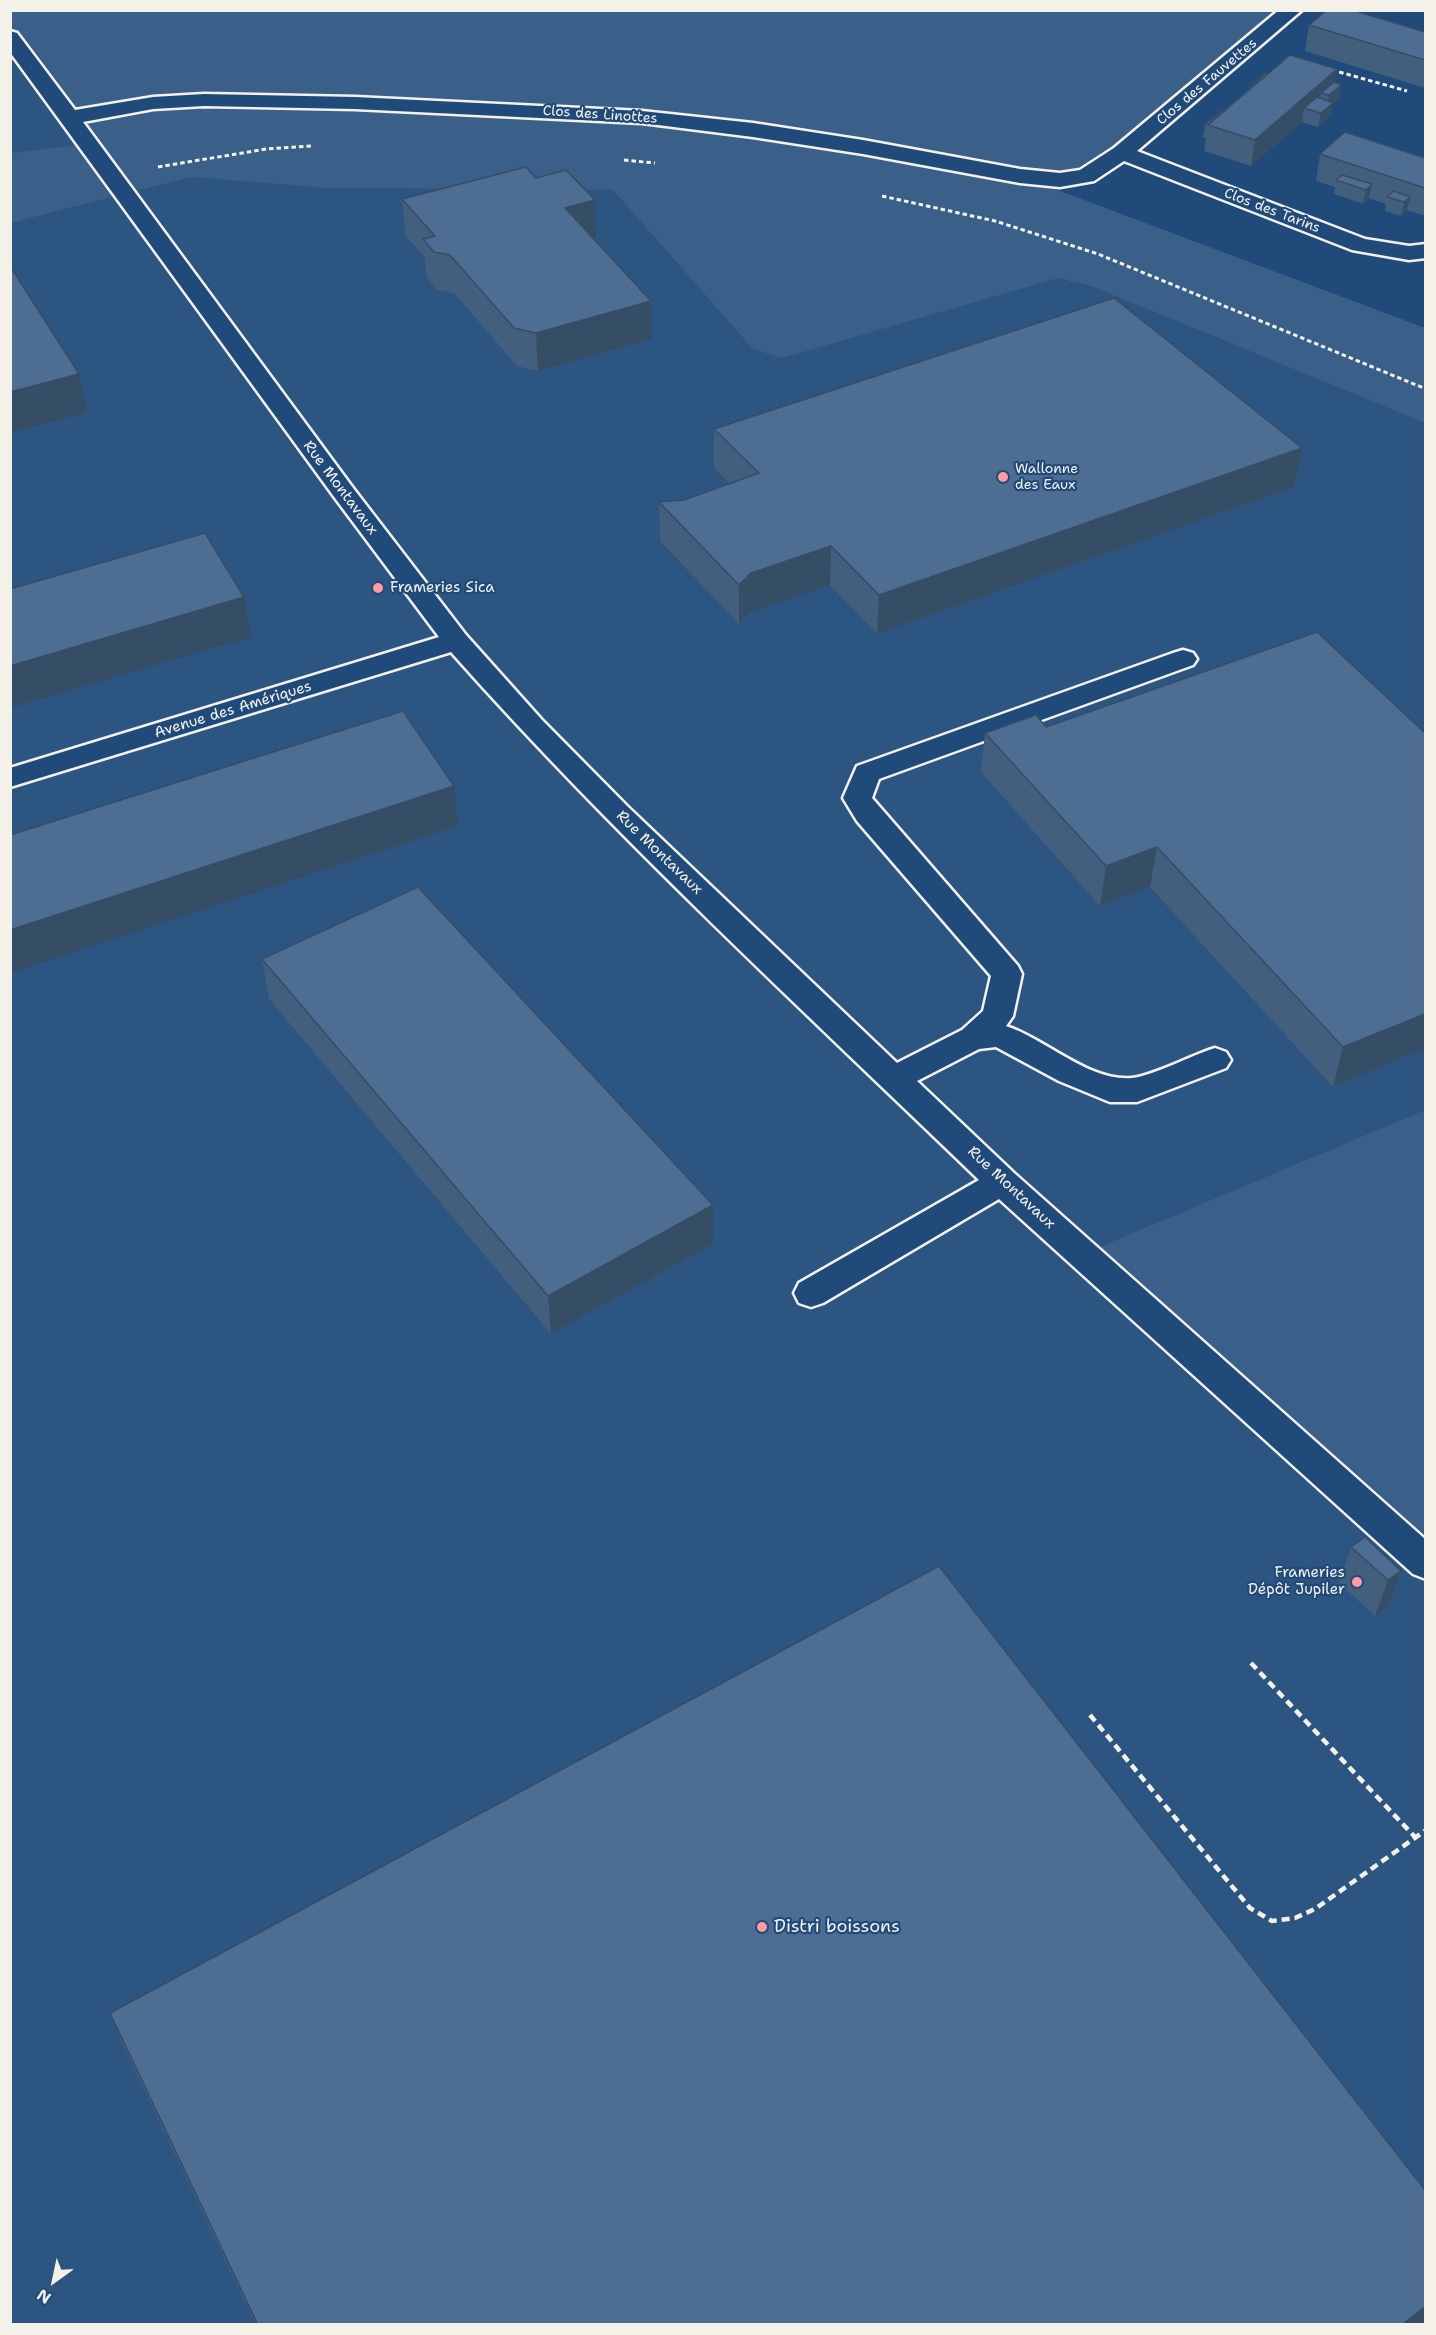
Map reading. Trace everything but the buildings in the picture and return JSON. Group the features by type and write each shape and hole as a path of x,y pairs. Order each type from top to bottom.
{"street":[{"name":"Clos des Fauvettes","path":"1122,153 1292,10"},
{"name":"Rue Montavaux","path":"10,37 456,641 532,726 617,813 1002,1182 1425,1563"},
{"name":"Clos des Linottes","path":"69,117 153,104 204,100 356,103 642,117 753,130 863,147 1020,177 1060,180 1086,176 1122,153"},
{"name":"Clos des Tarins","path":"1122,153 1360,245 1409,253 1425,251"},
{"name":"Avenue des Amériques","path":"10,778 456,641"},
{"path":"895,1078 973,1038 997,1016 1007,974 867,814 857,798 867,773 1183,658"},
{"path":"973,1038 998,1035 1016,1042 1070,1073 1110,1090 1137,1090 1215,1060"},
{"path":"811,1293 1002,1182"}],"path":[{"path":"1328,69 1407,91"},
{"path":"111,175 266,149 317,145"},
{"path":"624,160 658,163"},
{"path":"875,195 995,221 1098,254 1425,389"},
{"path":"1251,1662 1415,1837"},
{"path":"1090,1715 1250,1908 1272,1921 1295,1918 1315,1909 1425,1830"}],"shaded area":[{"path":"11,10 1292,11 1086,176 1023,177 1425,328 1425,423 1094,287 1058,278 782,358 753,349 613,190 328,188 190,177 11,223 11,153 88,144 11,49"},
{"path":"11,38 980,169 1425,331 1425,2324 11,2324"},
{"path":"1425,1110 1425,1563 1083,1254"}],"place":[{"name":"Wallonne des Eaux","path":"1003,477"},
{"name":"Frameries Sica","path":"378,588"},
{"name":"Frameries Dépôt Jupiler","path":"1357,1582"},
{"name":"Distri boissons","path":"762,1927"}]}
